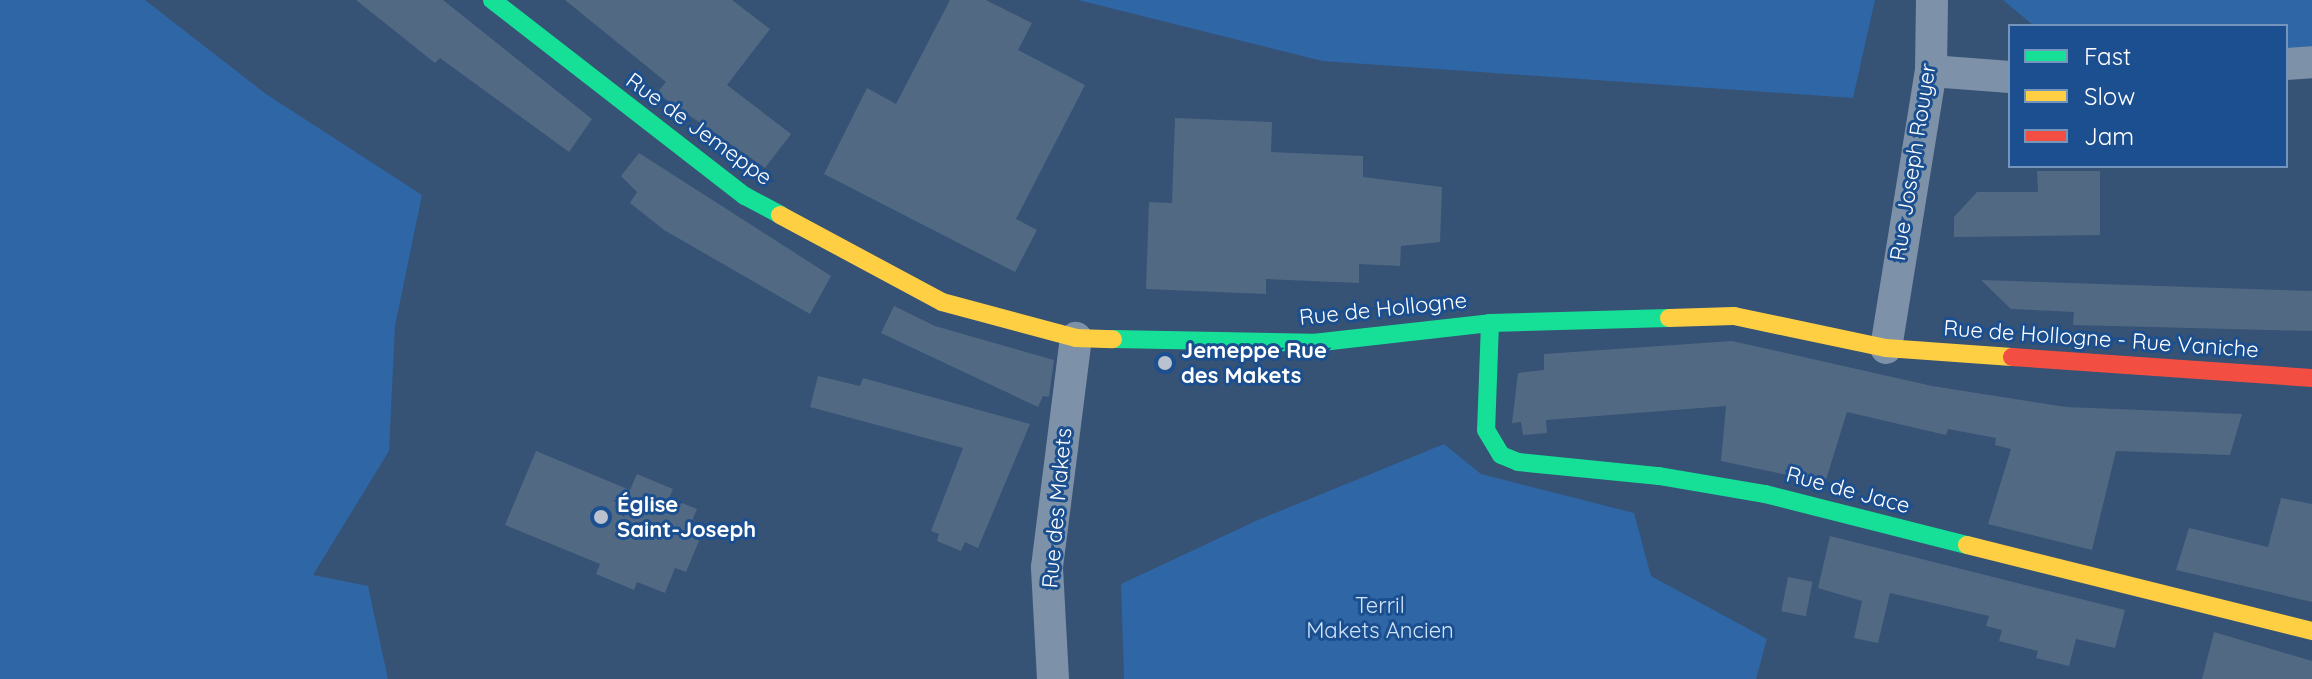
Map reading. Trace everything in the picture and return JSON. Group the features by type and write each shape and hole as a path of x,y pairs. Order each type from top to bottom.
{"street":[{"name":"Rue de Jemeppe","path":"492,0 745,196 891,278"},
{"name":"Rue Joseph Rouyer","path":"1886,348 1894,275 1931,71 1932,0"},
{"path":"2288,64 2312,62"},
{"path":"1931,71 2008,77"},
{"name":"Rue de Hollogne","path":"891,278 979,315 1076,338 1313,343 1490,323 1734,316 1886,348"},
{"name":"Rue de Jace","path":"1490,323 1486,430 1501,455 1518,462 1659,476 1765,494 2312,631"},
{"name":"Rue des Makets","path":"1053,679 1047,567 1076,338"},
{"name":"Rue de Hollogne - Rue Vaniche","path":"1886,348 2312,378"}],"green space":[{"path":"0,0 145,0 266,94 422,195 395,326 389,451 313,575 368,586 388,679 0,679"},
{"path":"1078,0 1875,0 1853,98 1322,61"},
{"path":"2003,0 2312,0 2312,51 2288,51 2288,24 2032,24"},
{"name":"Terril Makets Ancien","path":"1444,444 1481,474 1634,513 1651,576 1767,639 1756,679 1124,679 1121,584 1258,520"}],"building":[{"path":"356,0 443,0 592,119 569,152 440,58 435,63"},
{"path":"565,0 732,0 770,29 727,85 791,134 765,168 657,93 666,82"},
{"path":"950,0 986,0 1032,23 1018,50 1085,85 1016,219 1037,230 1015,272 824,174 867,88 896,104"},
{"path":"1175,118 1272,122 1271,152 1363,156 1363,177 1442,187 1440,242 1401,246 1400,266 1359,264 1359,283 1266,279 1266,294 1146,289 1149,202 1172,203"},
{"path":"639,153 831,276 810,314 664,230 630,203 637,192 621,176"},
{"path":"2037,171 2100,171 2100,235 1954,237 1954,217 1977,192 2038,192"},
{"path":"1981,280 2312,291 2312,331 2073,325 2074,312 2011,309"},
{"path":"894,306 935,326 1054,360 1049,397 1043,396 1038,407 881,333"},
{"path":"1732,341 1932,386 2066,407 2242,414 2230,455 2116,451 2092,550 1988,524 2011,449 1995,445 1996,438 1948,429 1946,435 1847,412 1825,483 1721,461 1726,406 1546,420 1547,433 1523,435 1521,422 1512,423 1518,373 1544,370 1544,354"},
{"path":"818,376 860,386 863,378 1030,424 978,548 965,542 961,551 937,541 939,534 931,531 963,448 810,407"},
{"name":"Église Saint-Joseph","path":"536,451 630,490 637,474 673,489 669,498 697,509 688,530 701,536 686,572 675,568 665,593 637,582 634,590 596,574 600,564 505,525"},
{"path":"2281,498 2312,504 2312,602 2176,570 2189,528 2268,547"},
{"path":"1830,536 2125,610 2115,648 2076,639 2069,666 2036,658 2038,651 1999,641 2002,630 1986,626 1989,616 1890,593 1878,643 1854,638 1862,601 1818,588"},
{"path":"1788,577 1813,582 1806,616 1781,611"},
{"path":"2214,632 2312,661 2312,679 2202,679"}],"traffic: fast":[{"path":"492,0 745,196 780,215"},
{"path":"1113,339 1313,343 1490,323 1669,318"},
{"path":"1490,323 1486,430 1501,455 1518,462 1659,476 1765,494 1967,545"}],"traffic: slow":[{"path":"780,215 942,302 1076,338 1113,339"},
{"path":"1669,318 1734,316 1886,348 2012,357"},
{"path":"1967,545 2312,631"}],"traffic: jam":[{"path":"2012,357 2312,378"}],"place":[{"name":"Jemeppe Rue des Makets","path":"1165,363"},
{"name":"Église Saint-Joseph","path":"601,517"}]}
